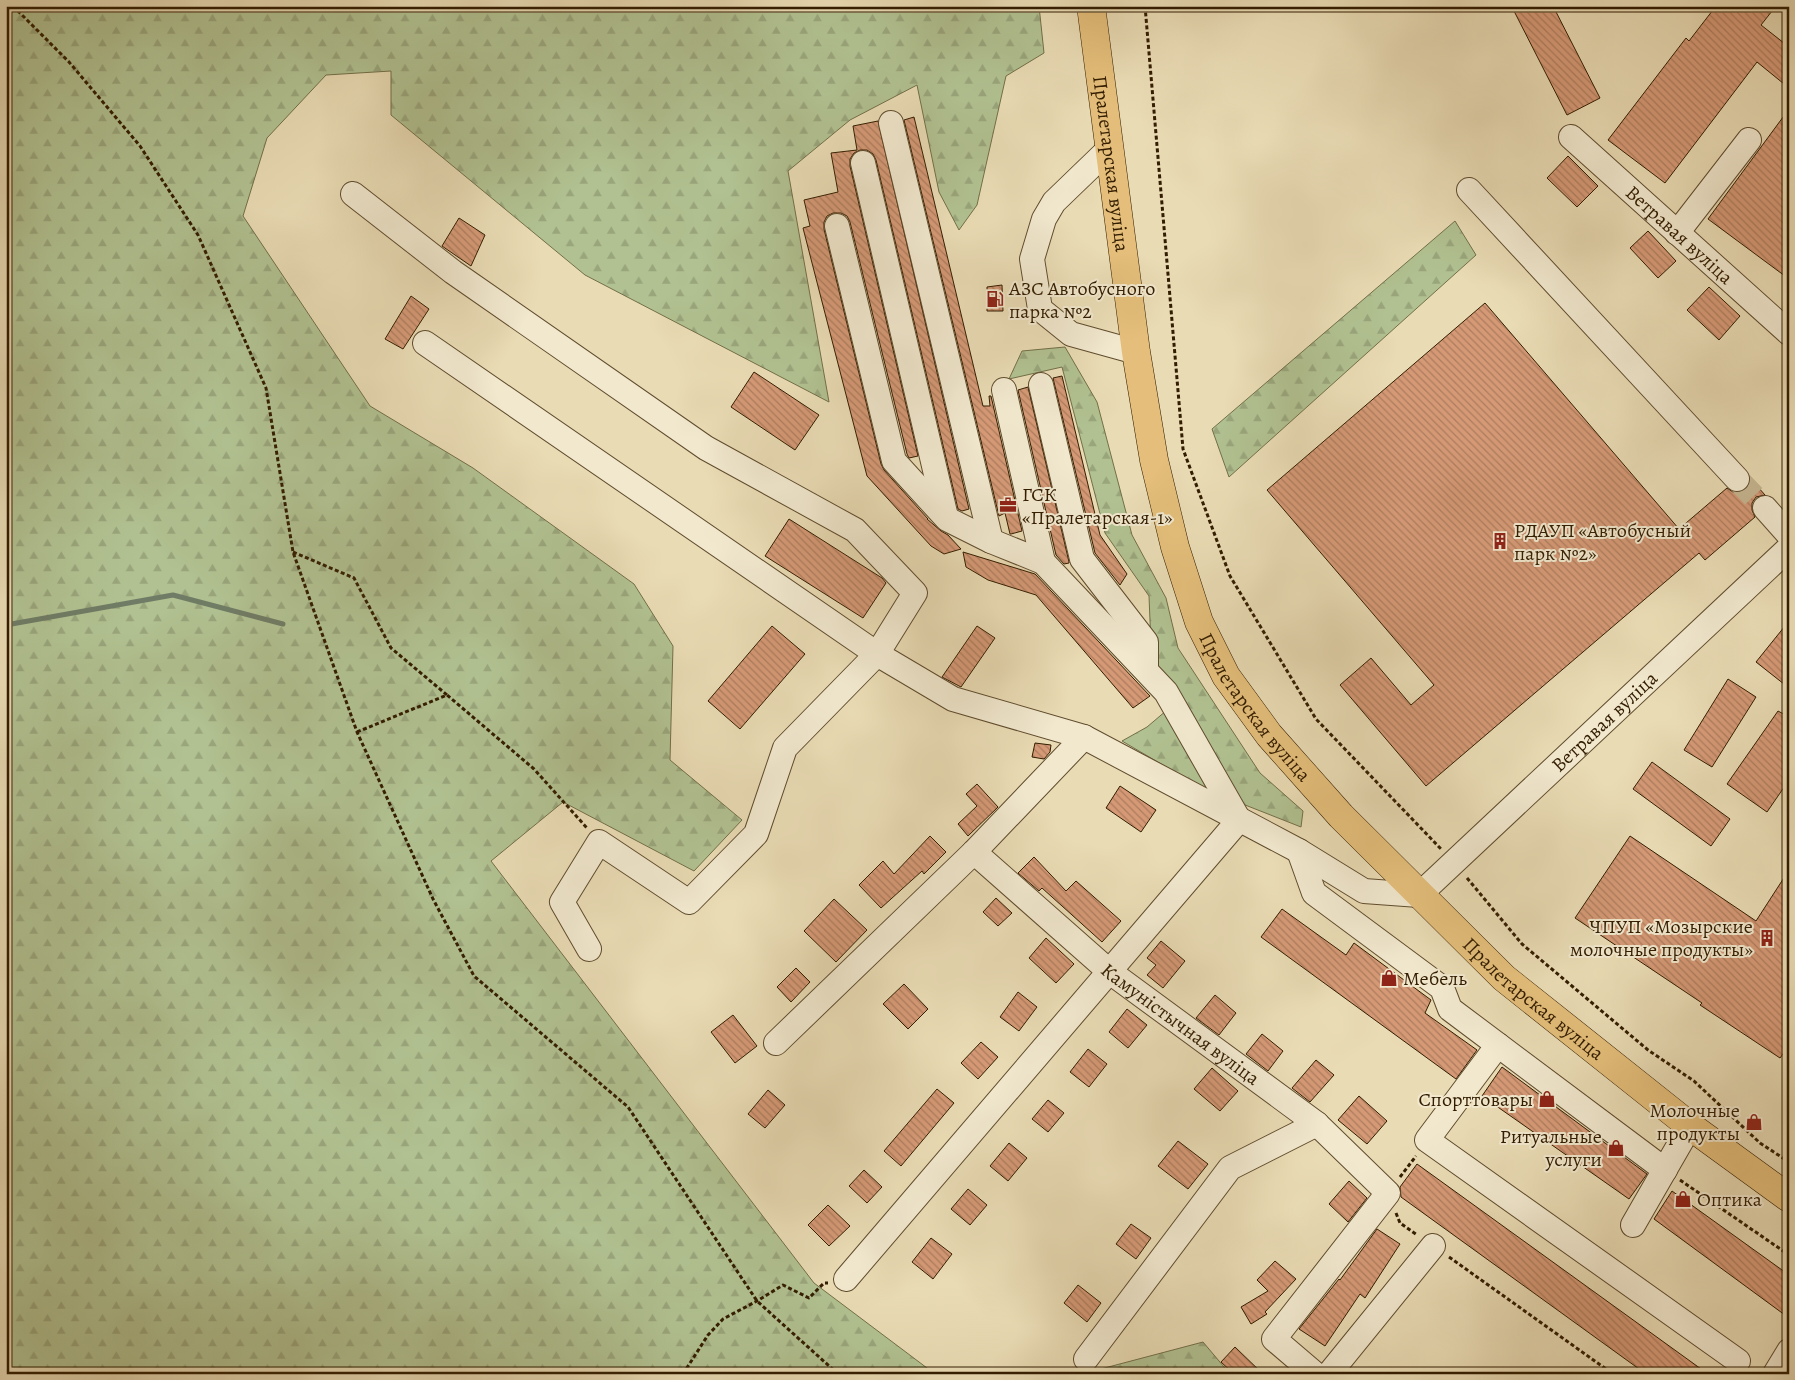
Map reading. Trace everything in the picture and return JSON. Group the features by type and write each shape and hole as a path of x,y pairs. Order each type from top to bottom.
{"main road":[{"name":"Пралетарская вуліца","path":"1091,6 1136,352 1154,460 1175,546 1199,622 1226,676 1270,735 1340,816 1504,978 1690,1126 1789,1198"}],"street":[{"path":"891,123 991,541"},
{"name":"Ветравая вуліца","path":"1571,137 1789,333"},
{"path":"1677,232 1748,140"},
{"path":"1110,148 1054,202 1044,219 1032,259 1040,308 1071,334 1136,352"},
{"path":"863,163 947,519"},
{"path":"1469,190 1737,479"},
{"path":"353,194 453,272 706,448 855,530 915,593 877,654 785,748 756,834 689,902 599,842 562,902 589,949"},
{"path":"837,226 894,461 947,519 991,541 1043,562 1166,692 1239,820"},
{"path":"425,343 877,654 953,699 1084,737 1299,851 1364,891 1419,895"},
{"path":"1041,386 1082,559 1146,642 1146,670"},
{"path":"1004,390 1043,562"},
{"path":"1765,508 1789,535"},
{"name":"Ветравая вуліца","path":"1419,895 1789,548"},
{"path":"776,1044 974,852 1084,737"},
{"path":"846,1278 1239,820"},
{"path":"1299,851 1314,893 1442,988 1450,1009 1665,1170"},
{"name":"Камуністычная вуліца","path":"974,852 1110,972 1316,1124 1388,1193"},
{"path":"1498,1044 1427,1140 1738,1360"},
{"path":"1086,1359 1230,1168 1316,1124"},
{"path":"1633,1225 1690,1126"},
{"path":"1315,1374 1274,1339 1388,1193"},
{"path":"1329,1374 1433,1246"},
{"path":"1775,1374 1789,1352"}],"path":[{"path":"13,6 69,62 140,146 198,235 266,388 293,552 356,732 433,898 474,976 628,1107 757,1301 838,1374"},
{"path":"1145,6 1183,449 1230,576 1316,719 1454,862 1522,944 1648,1050 1694,1081 1760,1143 1789,1162"},
{"path":"293,552 354,578 391,648 534,769 599,842"},
{"path":"356,732 447,695"},
{"path":"1427,1140 1388,1193 1400,1222 1613,1374"},
{"path":"1665,1170 1789,1255"},
{"path":"683,1374 708,1335 723,1319 784,1284 809,1298 824,1283 836,1284 846,1278"}],"green space":[{"path":"6,6 1039,6 1044,53 1006,76 977,205 959,230 939,192 917,85 850,120 788,171 829,402 585,275 391,115 391,71 326,75 267,138 243,216 370,406 473,468 634,584 673,646 670,760 742,820 694,871 563,802 491,861 814,1283 935,1374 6,1374"},
{"path":"1455,221 1476,255 1229,477 1212,429"},
{"path":"1065,347 1097,402 1132,535 1166,598 1178,648 1260,773 1303,811 1301,827 1202,788 1122,741 1147,727 1180,699 1152,670 1149,596 1105,533 1062,367 1009,379 1022,351"},
{"path":"1203,1342 1230,1374 1096,1374 1097,1370"}],"building":[{"path":"1523,6 1553,6 1600,98 1567,115 1514,11"},
{"path":"1716,6 1776,6 1761,25 1789,47 1789,88 1757,62 1665,183 1608,140 1686,38 1689,41"},
{"path":"1789,109 1789,279 1708,219"},
{"path":"914,117 983,406 990,406 989,396 991,396 1022,531 1011,534 1005,513 999,516 904,120"},
{"path":"878,121 969,509 962,511 958,509 876,160 873,154 867,150 860,150 854,153 850,159 850,166 918,456 909,458 907,454 850,222 847,216 841,213 833,213 827,216 824,222 824,229 881,464 884,470 927,519 948,535 961,549 944,554 931,546 867,476 803,228 810,226 804,200 838,192 831,153 857,150 853,126"},
{"path":"1568,156 1598,186 1577,207 1547,178"},
{"path":"459,218 485,235 471,266 442,246"},
{"path":"1648,231 1676,261 1658,278 1630,248"},
{"name":"АЗС Автобусного парка №2","path":"1002,285 1003,311 987,311 987,287"},
{"path":"1709,287 1740,316 1719,340 1687,310"},
{"path":"411,296 429,309 403,349 385,339"},
{"name":"РДАУП «Автобусный парк №2»","path":"1485,303 1679,529 1727,488 1733,492 1741,492 1746,489 1750,484 1750,478 1765,495 1756,497 1752,503 1755,517 1705,560 1699,553 1426,786 1340,685 1371,658 1411,705 1434,685 1267,490"},
{"path":"754,372 819,415 795,450 731,407"},
{"path":"1062,376 1100,535 1127,574 1120,585 1095,553 1053,378"},
{"path":"1028,387 1069,563 1064,564 1056,555 1018,390"},
{"path":"789,519 882,578 886,583 863,618 765,556"},
{"path":"963,552 1035,574 1150,696 1133,708 1036,595 988,580 966,567"},
{"path":"1789,621 1789,688 1756,662"},
{"path":"772,626 805,654 740,729 708,701"},
{"path":"977,626 995,638 961,687 942,677"},
{"path":"1728,679 1756,697 1712,767 1684,750"},
{"path":"1778,711 1789,717 1789,780 1767,812 1727,784"},
{"path":"1035,743 1051,745 1050,752 1044,759 1032,757"},
{"path":"1652,762 1730,819 1711,846 1633,789"},
{"path":"977,784 998,807 968,836 958,824 977,806 966,794"},
{"path":"1120,786 1156,810 1141,832 1106,808"},
{"path":"930,836 946,852 924,874 922,871 881,908 859,885 883,861 894,874"},
{"path":"1630,836 1756,921 1789,870 1789,1046 1780,1058 1575,918"},
{"path":"1034,857 1066,891 1076,881 1121,921 1102,942 1042,888 1039,891 1018,873"},
{"path":"996,898 1012,913 998,926 983,912"},
{"path":"834,899 867,930 836,962 804,931"},
{"path":"1282,909 1346,955 1354,943 1431,1000 1425,1013 1477,1050 1456,1079 1261,937"},
{"path":"1046,938 1074,964 1056,983 1029,958"},
{"path":"1161,941 1185,961 1163,988 1147,975 1156,965 1147,958"},
{"path":"796,968 810,982 791,1002 777,987"},
{"path":"904,984 928,1009 908,1029 883,1004"},
{"path":"1018,992 1037,1007 1019,1031 1000,1017"},
{"path":"1215,995 1236,1013 1219,1035 1196,1018"},
{"path":"1127,1009 1147,1025 1128,1048 1109,1032"},
{"path":"733,1015 757,1046 735,1063 711,1032"},
{"path":"1262,1034 1283,1051 1268,1071 1246,1054"},
{"path":"981,1042 998,1057 978,1079 961,1063"},
{"path":"1088,1049 1107,1064 1089,1087 1070,1072"},
{"path":"1316,1060 1334,1075 1310,1102 1292,1088"},
{"path":"1502,1067 1647,1174 1629,1199 1482,1096"},
{"path":"1212,1068 1238,1091 1220,1111 1194,1089"},
{"path":"937,1089 954,1103 901,1166 884,1151"},
{"path":"768,1090 785,1105 765,1128 748,1114"},
{"path":"1359,1096 1387,1121 1367,1144 1338,1120"},
{"path":"1048,1100 1064,1113 1048,1132 1032,1119"},
{"path":"1178,1141 1208,1164 1188,1189 1158,1166"},
{"path":"1009,1143 1027,1158 1008,1181 990,1166"},
{"path":"1417,1164 1708,1374 1646,1374 1401,1197 1400,1187"},
{"path":"864,1170 882,1187 867,1203 849,1186"},
{"path":"1349,1181 1367,1198 1348,1222 1329,1204"},
{"path":"968,1189 987,1205 970,1225 951,1209"},
{"path":"1672,1191 1789,1275 1789,1318 1654,1219"},
{"path":"828,1205 850,1226 829,1246 808,1225"},
{"path":"1131,1224 1151,1238 1136,1259 1116,1244"},
{"path":"1377,1229 1400,1244 1365,1298 1360,1294 1325,1346 1299,1329 1340,1280"},
{"path":"931,1238 952,1254 933,1279 912,1262"},
{"path":"1275,1261 1296,1279 1265,1312 1267,1314 1251,1324 1241,1307 1268,1291 1257,1280"},
{"path":"1078,1285 1101,1303 1087,1322 1064,1303"},
{"path":"1235,1347 1263,1374 1234,1374 1221,1362"}],"waterway":[{"path":"6,625 173,595 283,624"}],"tunnel":[{"path":"1737,479 1765,508"}],"place":[{"name":"АЗС Автобусного парка №2","path":"995,299"},
{"name":"ГСК «Пралетарская-1»","path":"1008,505"},
{"name":"РДАУП «Автобусный парк №2»","path":"1500,541"},
{"name":"ЧПУП «Мозырские молочные продукты»","path":"1767,938"},
{"name":"Мебель","path":"1389,978"},
{"name":"Спорттовары","path":"1547,1099"},
{"name":"Молочные продукты","path":"1754,1122"},
{"name":"Ритуальные услуги","path":"1616,1148"},
{"name":"Оптика","path":"1683,1199"}]}
